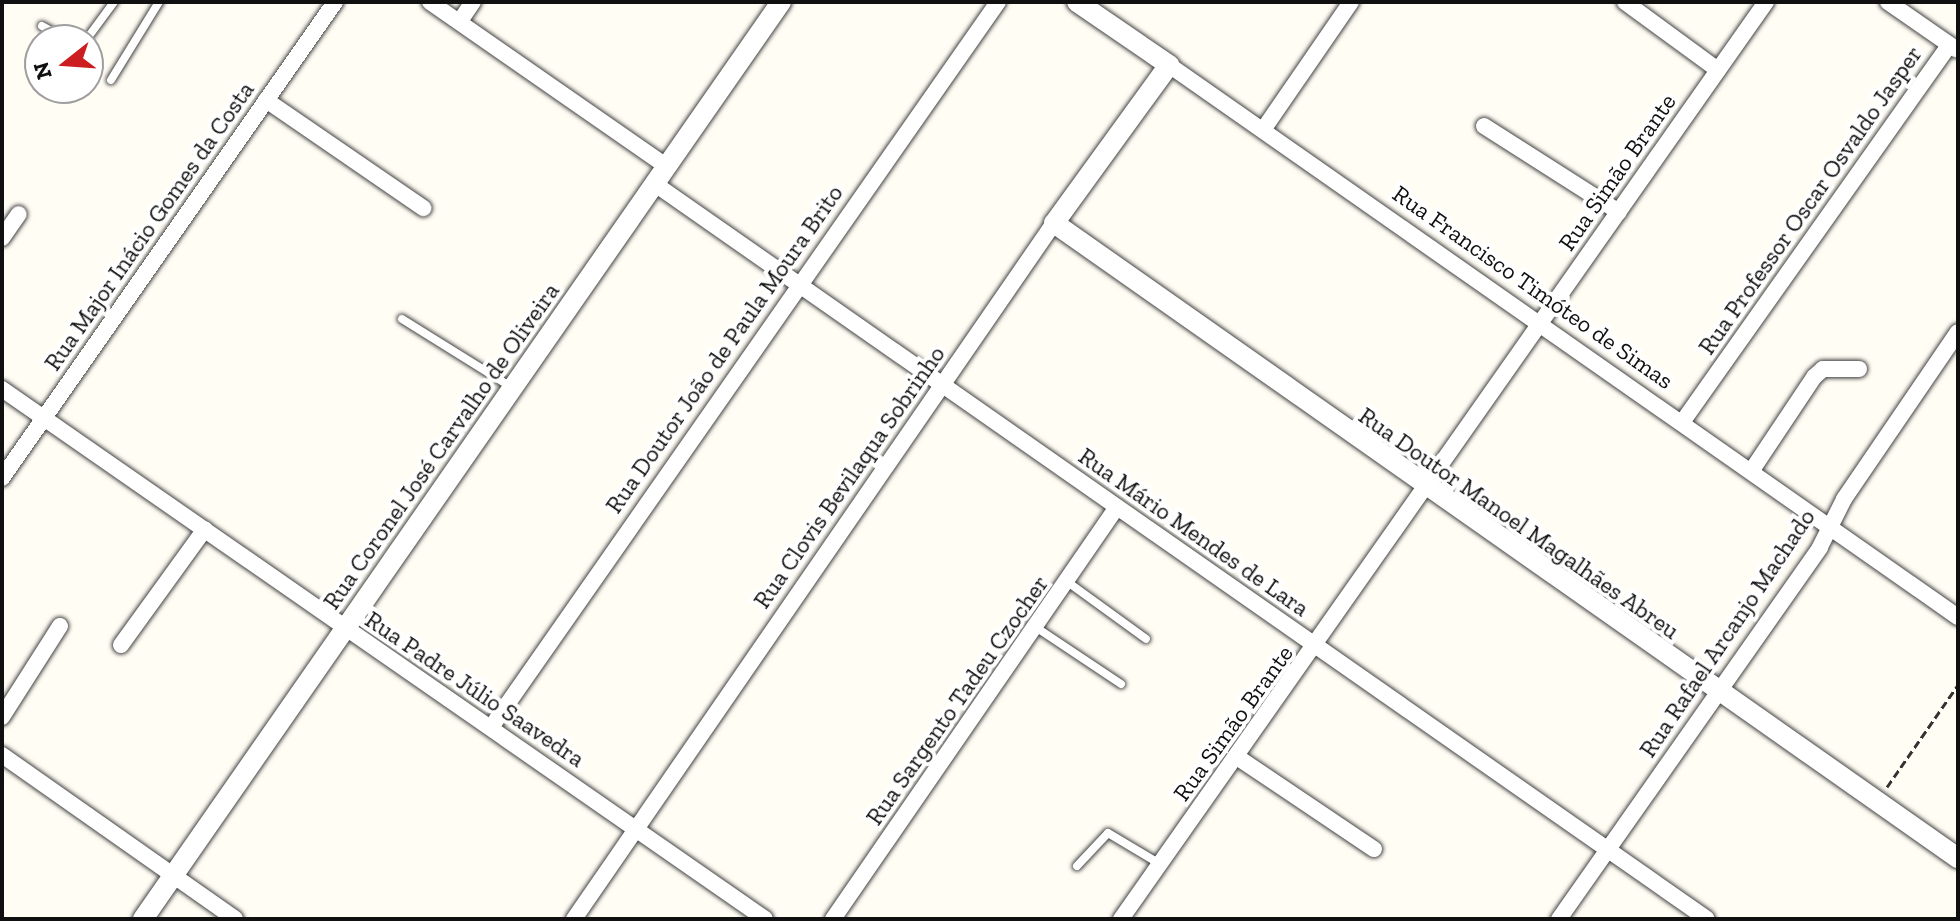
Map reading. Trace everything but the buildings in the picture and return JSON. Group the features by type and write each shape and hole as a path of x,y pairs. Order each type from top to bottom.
{"street":[{"name":"Rua Major Inácio Gomes da Costa","path":"2,478 335,2"},
{"path":"430,2 666,166"},
{"path":"460,21 473,2"},
{"name":"Rua Coronel José Carvalho de Oliveira","path":"143,919 781,2"},
{"name":"Rua Doutor João de Paula Moura Brito","path":"492,726 797,285 998,2"},
{"name":"Rua Francisco Timóteo de Simas","path":"1077,2 1539,325 1683,421 1958,617"},
{"path":"1263,130 1351,2"},
{"path":"1625,2 1718,70"},
{"name":"Rua Simão Brante","path":"1121,919 1316,648 1422,486 1766,2"},
{"path":"1888,2 1954,47"},
{"name":"Rua Professor Oscar Osvaldo Jasper","path":"1683,421 1954,47"},
{"name":"Rua Clovis Bevilaqua Sobrinho","path":"574,919 1054,223 1169,65"},
{"path":"266,100 423,208"},
{"path":"1484,126 1619,212"},
{"name":"Rua Mário Mendes de Lara","path":"655,184 1707,919"},
{"path":"2,238 19,214"},
{"name":"Rua Doutor Manoel Magalhães Abreu","path":"1054,223 1718,696 1878,800 1958,858"},
{"name":"Rua Rafael Arcanjo Machado","path":"1559,919 1718,696 1958,332"},
{"path":"1752,470 1814,377 1823,369 1859,369"},
{"name":"Rua Padre Júlio Saavedra","path":"2,389 344,629 492,726 765,919"},
{"name":"Rua Sargento Tadeu Czocher","path":"833,919 1069,583 1117,507"},
{"path":"121,645 205,529"},
{"path":"2,717 60,626"},
{"path":"2,755 235,919"},
{"path":"1237,757 1374,849"}],"lane":[{"path":"98,24 114,2"},
{"path":"111,80 159,2"},
{"path":"402,319 514,389"},
{"path":"1069,583 1146,639"},
{"path":"1037,628 1121,684"},
{"path":"1077,866 1108,833 1160,865"}],"path":[{"path":"1878,800 1958,685"}]}
